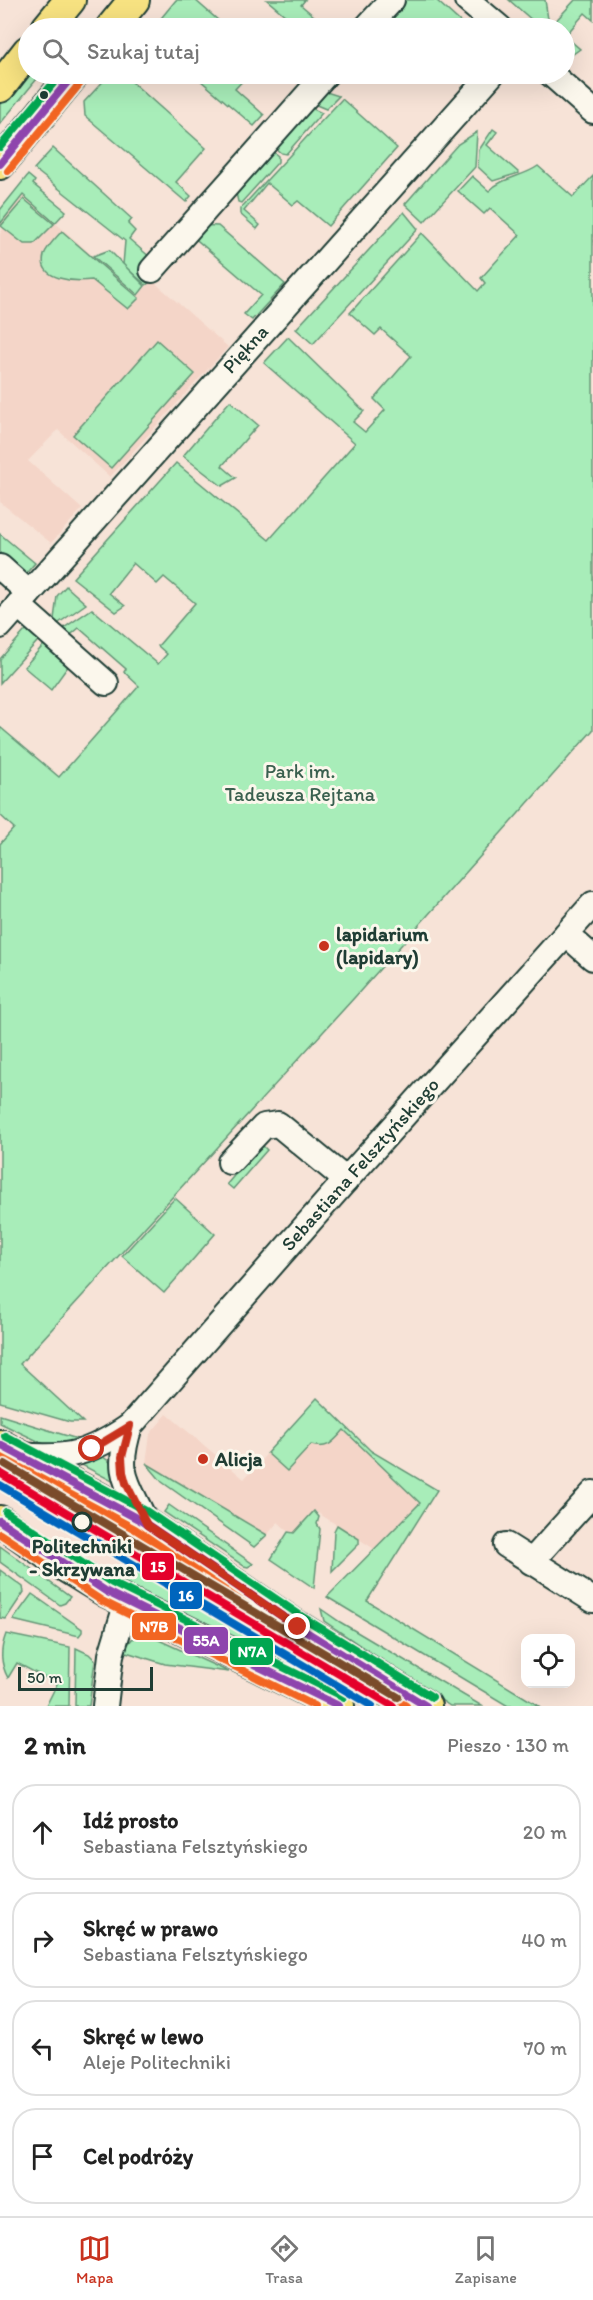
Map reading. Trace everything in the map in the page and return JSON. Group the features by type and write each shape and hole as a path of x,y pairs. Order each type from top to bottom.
{"main road":[{"path":"55,18 70,0"},
{"path":"119,18 134,0"},
{"path":"0,87 18,64"},
{"path":"0,164 66,84"},
{"path":"10,1450 147,1525 298,1627 426,1706"},
{"path":"0,1521 60,1563 127,1602 339,1706"}],"street":[{"path":"375,18 392,0"},
{"path":"467,0 488,18"},
{"path":"152,270 317,84"},
{"name":"Piękna","path":"0,626 483,84"},
{"path":"562,84 593,111"},
{"path":"0,567 23,599 106,683"},
{"name":"Sebastiana Felsztyńskiego","path":"10,1450 40,1457 83,1453 130,1426 593,904"},
{"path":"566,934 593,958"},
{"path":"230,1162 264,1126 278,1124 346,1180"},
{"name":"Sebastiana Felsztyńskiego","path":"130,1426 122,1457 123,1472 126,1483 147,1525"},
{"path":"531,1562 593,1493"},
{"path":"507,1545 593,1599"},
{"path":"105,1706 111,1655 127,1602"}],"shaded area":[{"path":"24,195 138,296 152,280 228,347 110,477 58,430 28,461 82,509 51,543 0,502 0,234 3,229 0,224"},
{"path":"317,1398 371,1451 437,1490 393,1561 315,1511 294,1533 291,1534 278,1522 267,1535 146,1463 150,1434 167,1414 244,1479"}],"green space":[{"path":"176,0 195,0 216,18 161,18"},
{"path":"267,0 305,0 301,5 316,18 288,18"},
{"path":"399,0 436,0 456,18 382,18"},
{"path":"509,0 545,0 548,18 530,18"},
{"path":"575,0 593,0 593,20 585,13 575,24 575,18 558,18"},
{"path":"18,82 33,84 0,124 0,105"},
{"path":"101,84 134,84 206,148 176,182 191,196 186,202 85,116 84,102"},
{"path":"205,84 240,84 235,89 264,115 254,126"},
{"path":"320,90 339,96 326,109 314,104 311,108 322,113 286,154 281,153 270,144"},
{"path":"342,99 397,148 328,226 298,201 293,205 267,183 244,211 260,225 257,229 240,214 240,209"},
{"path":"493,129 497,132 487,145 519,173 493,181 478,167 479,150"},
{"path":"477,132 475,167 424,222 405,204 458,144"},
{"path":"267,147 278,156 278,162 241,203 238,202 234,184"},
{"path":"53,148 132,219 128,224 135,231 129,239 151,258 139,273 149,283 146,285 123,265 125,241 34,169"},
{"name":"Park im. Tadeusza Rejtana","path":"538,166 573,197 593,176 593,730 354,998 20,1364 83,1422 70,1422 0,1402 0,844 14,828 0,815 0,727 59,777 139,686 124,672 126,669 79,628 68,637 58,632 92,609 158,664 167,654 158,646 195,603 164,577 157,584 133,563 109,593 125,606 116,612 73,578 176,463 269,540 355,443 264,363 288,337 364,411 353,422 365,432 385,410 374,399 411,356 381,329 375,335 350,313 422,233 478,291 485,283 481,278 520,235 490,208 484,214 458,191 472,176 489,191 494,186"},
{"path":"28,175 35,181 33,184 66,211 55,223 23,195 0,224 0,210"},
{"path":"24,199 54,224 34,244 24,244 1,226"},
{"path":"404,212 418,229 313,344 296,329"},
{"path":"196,225 218,226 285,284 252,320 244,314 261,295 191,235"},
{"path":"62,231 139,298 128,309 92,280 68,280 52,275 46,270 43,264 44,255 49,245"},
{"path":"109,250 145,286 138,295 93,256"},
{"path":"157,340 195,374 111,468 73,435"},
{"path":"230,401 258,425 222,466 236,478 222,486 183,456"},
{"path":"0,534 35,563 24,576 0,555"},
{"path":"66,586 86,604 53,627 57,596"},
{"path":"33,622 45,633 0,683 0,659"},
{"path":"49,639 69,665 51,690 24,667"},
{"path":"261,1144 267,1150 233,1189 227,1184"},
{"path":"175,1198 215,1234 164,1293 122,1256"},
{"path":"317,1398 371,1451 437,1490 367,1601 539,1706 508,1706 327,1597 420,1503 344,1430 326,1446 311,1445 287,1471 267,1453"},
{"path":"0,1415 80,1441 70,1448 44,1444 0,1423"},
{"path":"99,1454 114,1465 116,1483 76,1462"},
{"path":"146,1463 267,1535 254,1547 162,1482"},
{"path":"169,1505 253,1564 248,1567 244,1566 164,1512"},
{"path":"314,1511 319,1517 317,1524 320,1529 314,1588 271,1559 288,1532 294,1533"},
{"path":"337,1525 359,1539 359,1544 332,1571 334,1531"},
{"path":"147,1537 403,1706 362,1706 113,1582 129,1567"},
{"path":"0,1546 70,1597 60,1605 0,1562"},
{"path":"0,1570 23,1587 24,1592 6,1619 0,1618"},
{"path":"32,1594 82,1629 79,1636 13,1620"},
{"path":"321,1609 482,1706 450,1706 324,1621"},
{"path":"6,1634 70,1647 69,1706 46,1706 57,1684 17,1663 8,1678 3,1667 2,1656"},
{"path":"143,1635 150,1636 229,1672 165,1664 123,1651 132,1639"},
{"path":"76,1648 89,1654 95,1660 89,1706 75,1706"}],"transit line":[{"name":"N7A","path":"0,147 53,84"},
{"name":"55A","path":"0,164 66,84"},
{"name":"N7B","path":"8,171 80,84"},
{"name":"N7A","path":"5,1436 146,1511 304,1618 432,1697"},
{"name":"55A","path":"0,1445 140,1520 298,1627 426,1706"},
{"name":"N7B","path":"0,1457 135,1529 292,1636 406,1706"},
{"path":"5,1464 398,1697"},
{"name":"15","path":"0,1473 393,1706"},
{"name":"16","path":"0,1485 372,1706"},
{"name":"N7A","path":"6,1512 112,1583 344,1697"},
{"name":"55A","path":"0,1521 107,1592 339,1706"},
{"name":"N7B","path":"0,1534 102,1601 315,1706"}],"place":[{"name":"lapidarium (lapidary)","path":"324,946"},
{"name":"Alicja","path":"203,1459"},
{"name":"Politechniki - Skrzywana","path":"82,1522"}],"route":[{"path":"92,1449 130,1426 122,1457 123,1472 126,1483 147,1525 298,1627"}]}
